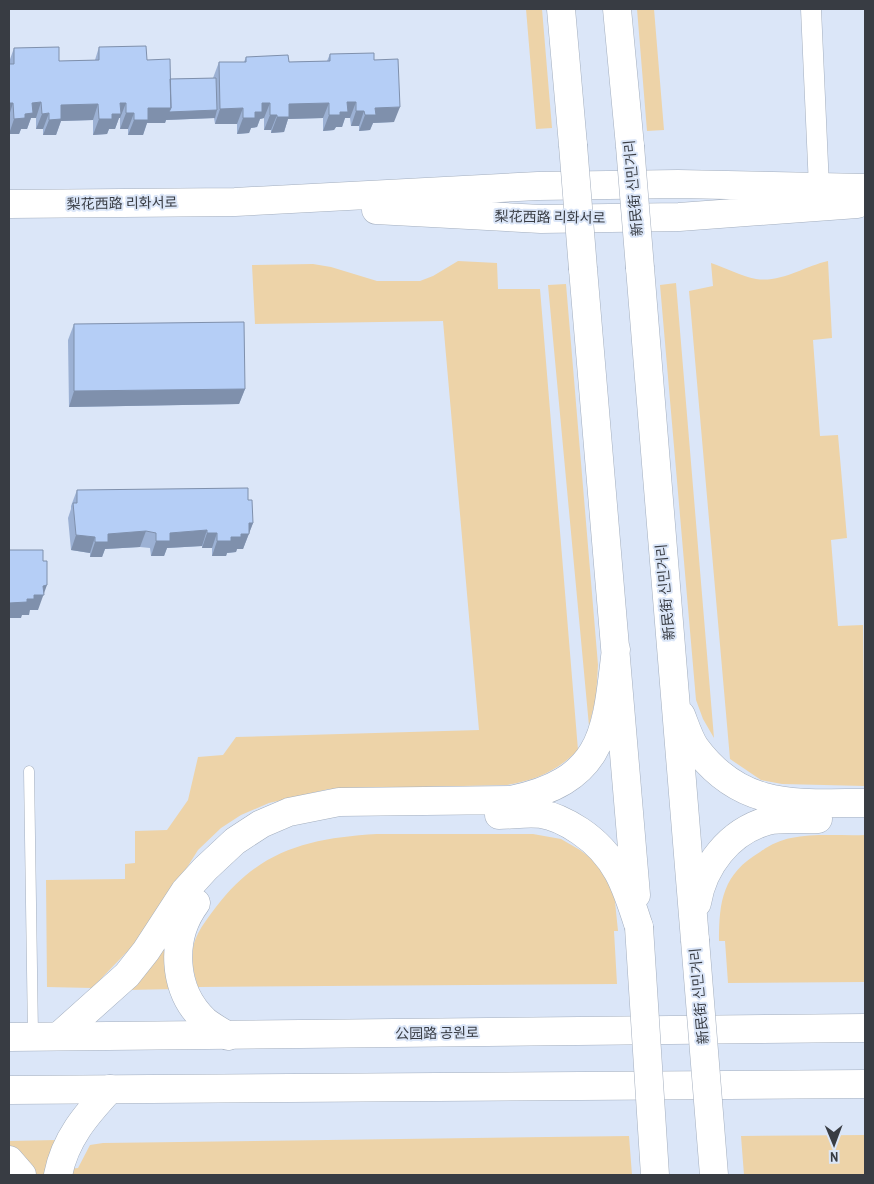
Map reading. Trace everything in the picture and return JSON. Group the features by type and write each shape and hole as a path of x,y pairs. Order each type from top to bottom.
{"main road":[{"path":"561,9 639,927 655,1175"},
{"name":"新民街 신민거리","path":"617,9 630,146 714,1175"},
{"name":"梨花西路 리화서로","path":"9,204 235,202 538,186 678,184 865,188"},
{"name":"梨花西路 리화서로","path":"235,202 541,219 679,217 865,203"},
{"path":"60,1035 127,975 146,951 179,900 205,869 235,841 261,824 289,812 339,802 512,800 528,796 566,780 588,761 600,743 609,706 616,649"},
{"path":"674,699 694,745 726,779 749,792 772,800 803,803 865,803"},
{"path":"228,1036 204,1020 188,997 178,972 177,950 181,933 191,910 208,887 227,867 275,837 307,824 359,817 541,814 566,822 606,852 628,892 639,927"},
{"path":"694,931 700,886 710,864 723,848 744,832 768,821 865,818"},
{"name":"公园路 공원로","path":"21,1037 60,1035 228,1036 865,1028"},
{"path":"9,1090 865,1084"},
{"path":"58,1175 62,1157 74,1131 110,1089"},
{"path":"9,1160 22,1175"}],"street":[{"path":"811,9 819,187"}],"lane":[{"path":"21,1037 29,771"}],"shaded area":[{"path":"526,9 542,9 552,128 536,129"},
{"path":"637,9 654,9 664,130 647,131"},
{"path":"458,261 497,263 498,289 540,289 578,750 562,764 546,774 507,785 329,789 269,803 241,815 221,828 198,850 148,930 92,988 47,987 46,880 125,879 125,864 135,863 135,831 167,830 188,800 198,757 223,755 236,737 479,730 443,321 255,324 252,265 313,264 331,267 377,281 420,281 433,276"},
{"path":"828,261 832,338 813,340 820,436 838,435 847,538 831,540 838,626 863,625 865,786 782,784 761,780 730,759 689,291 713,286 711,263 750,278 765,280 775,279"},
{"path":"676,283 714,738 703,719 696,700 660,285"},
{"path":"566,284 598,665 596,698 589,726 548,285"},
{"path":"377,834 533,834 561,839 580,850 600,865 614,892 618,931 614,931 617,984 198,987 194,974 192,953 197,935 216,907 232,888 250,872 268,860 308,844 329,839"},
{"path":"865,835 865,982 728,983 725,941 719,941 720,913 726,889 738,869 764,849 787,839 800,836"},
{"path":"160,947 167,950 175,989 127,990"},
{"path":"865,1135 865,1175 744,1175 741,1136"},
{"path":"629,1136 632,1175 69,1175 68,1169 78,1168 90,1145 103,1143"},
{"path":"57,1140 47,1175 31,1175 17,1153 9,1146 9,1141"}],"building":[{"path":"146,46 147,60 170,59 171,108 148,108 148,120 134,120 134,113 126,113 126,103 120,103 121,114 112,114 112,119 99,119 98,104 61,105 61,119 49,120 49,113 42,114 41,102 32,103 33,113 25,114 25,118 14,119 13,103 9,103 9,64 14,64 14,48 59,47 59,61 99,60 99,47"},
{"path":"374,53 374,60 398,59 400,107 375,108 376,115 365,115 364,111 356,111 356,102 347,102 348,112 340,112 340,115 329,115 329,103 289,104 289,117 277,117 277,115 270,115 270,103 262,103 262,112 255,112 255,118 243,118 243,108 220,109 219,62 246,62 246,57 288,55 289,62 330,61 330,54"},
{"path":"216,78 217,110 169,112 171,108 170,79"},
{"path":"244,322 245,389 74,391 74,324"},
{"path":"248,488 248,500 252,500 253,523 249,523 249,534 241,534 241,537 231,537 231,541 217,541 217,533 207,533 207,530 170,533 170,541 156,541 156,533 146,531 108,534 108,542 95,542 95,537 76,535 73,503 77,503 77,490"},
{"path":"9,550 43,550 43,561 47,561 47,585 43,586 44,595 34,595 34,599 27,599 27,602 9,603"}]}
